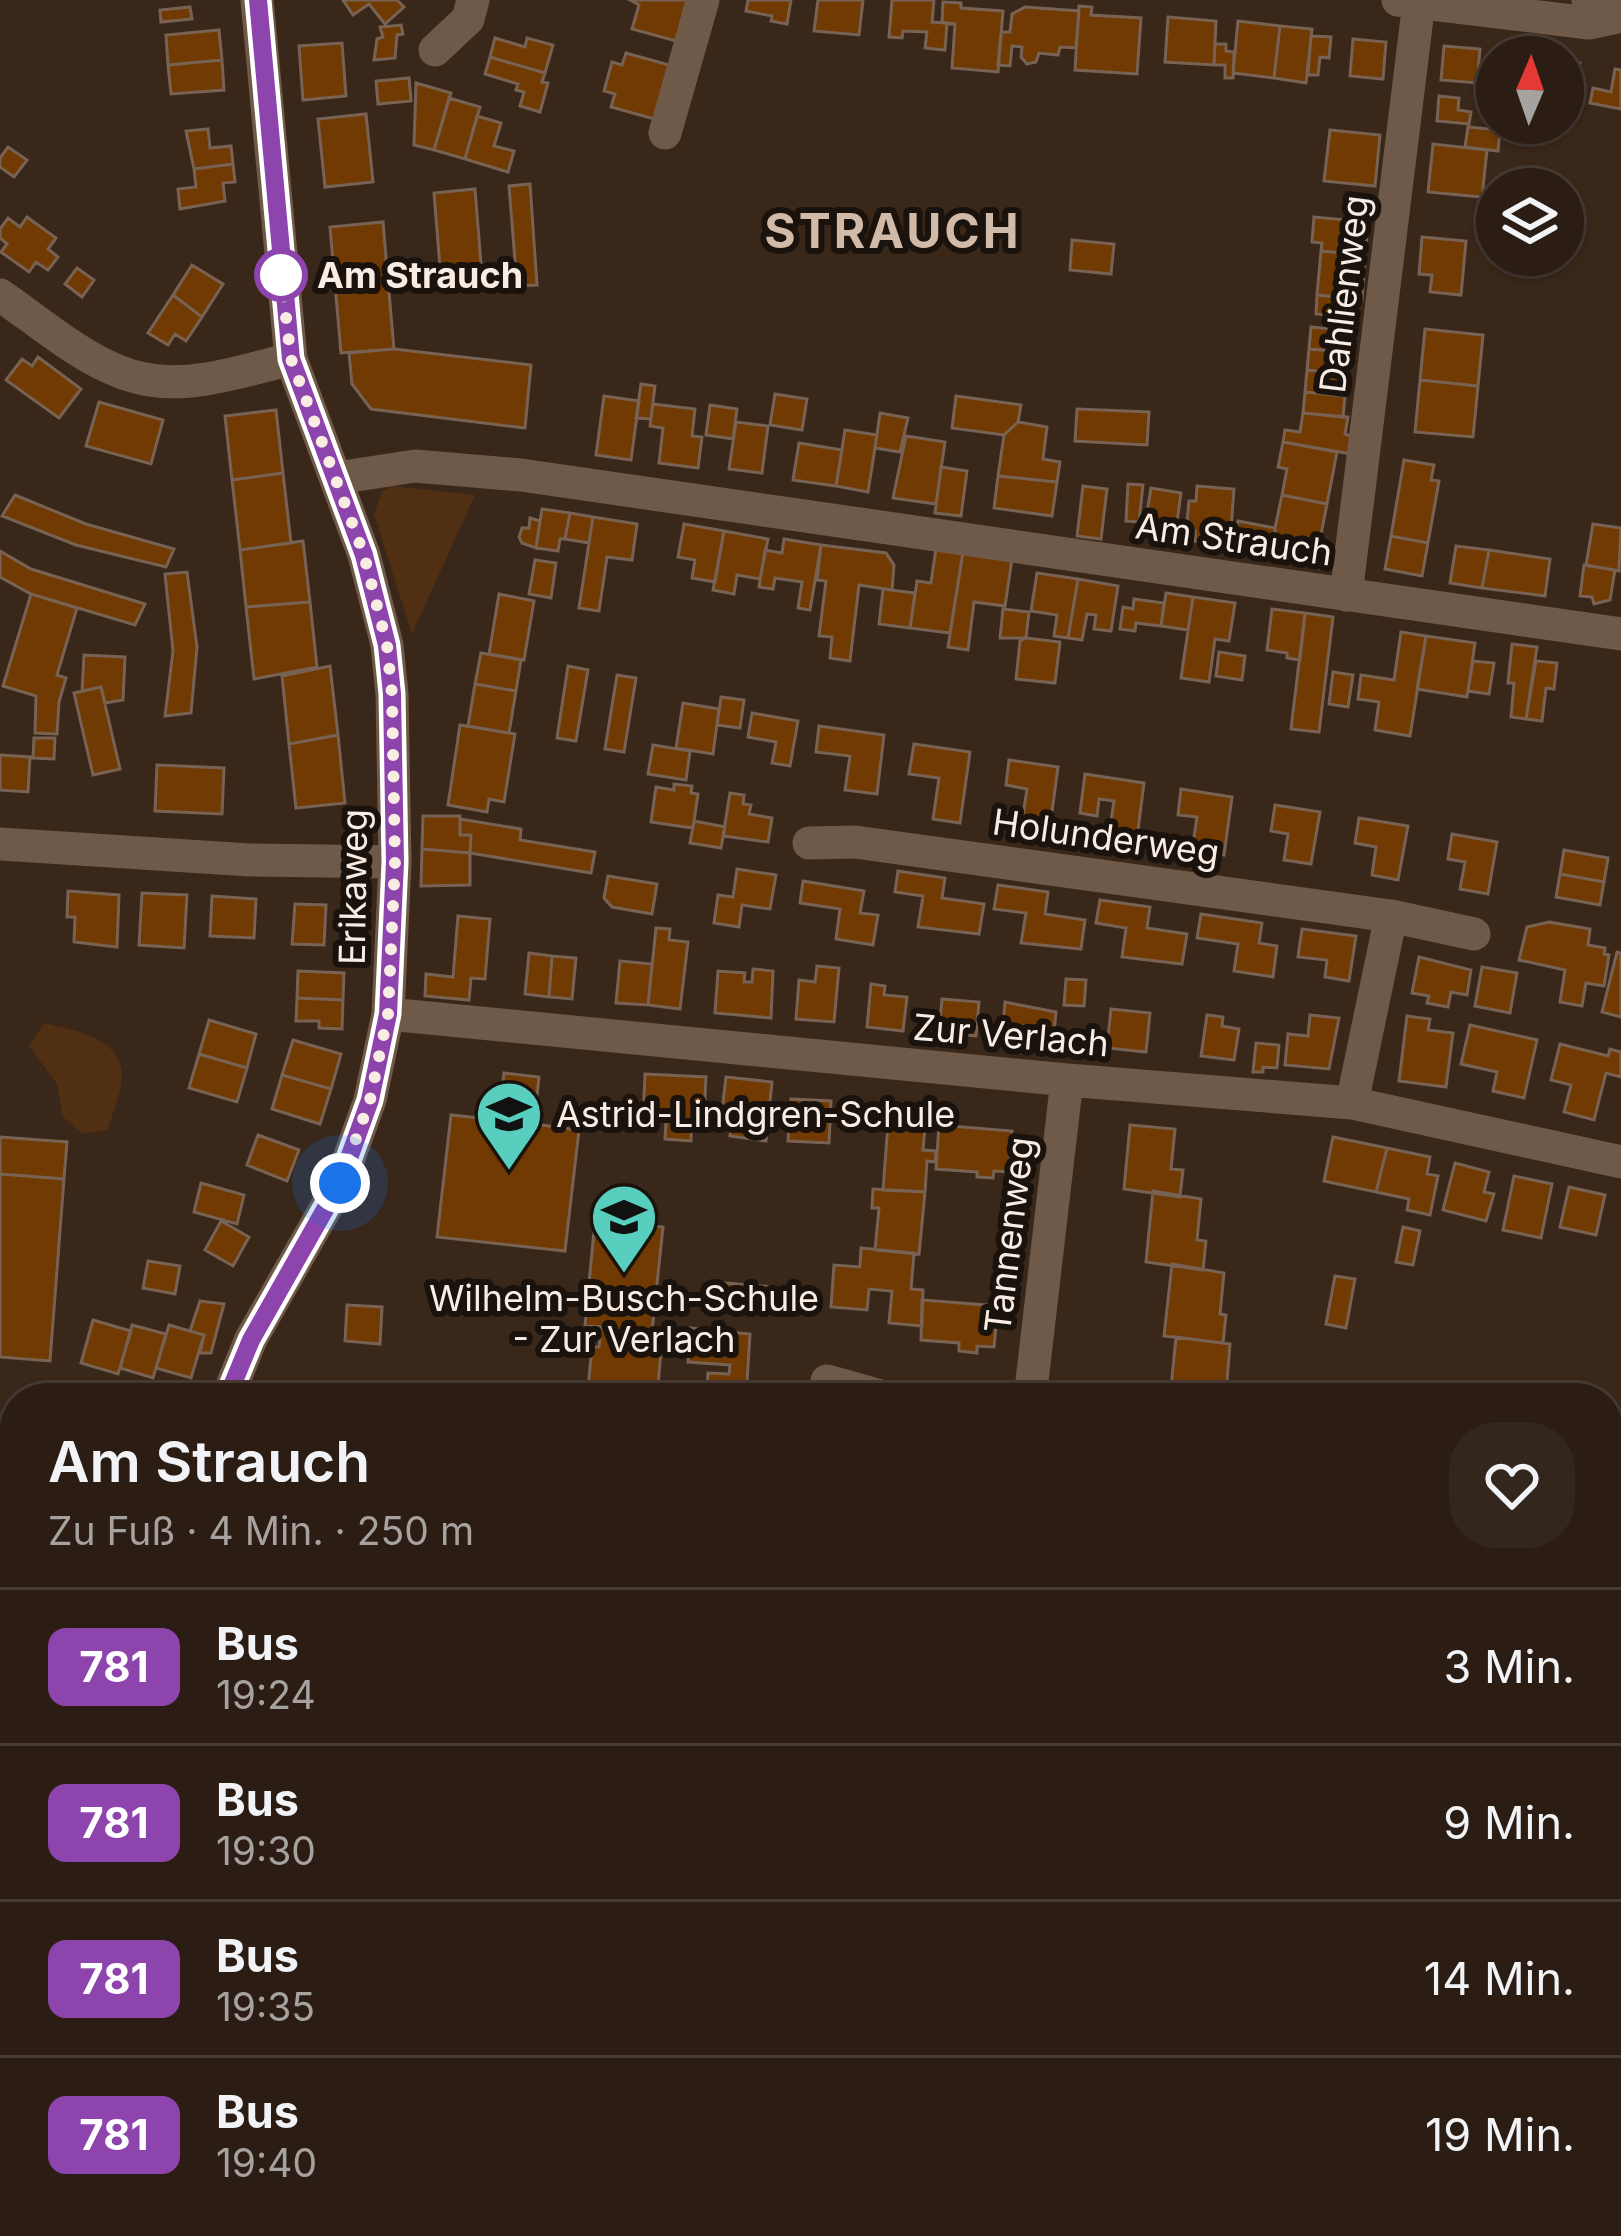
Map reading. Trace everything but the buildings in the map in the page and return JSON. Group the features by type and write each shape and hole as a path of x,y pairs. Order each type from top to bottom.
{"street":[{"name":"Erikaweg","path":"233,1383 251,1340 340,1183 370,1100 388,1014 395,862 387,645 364,555 291,359 257,0"},
{"path":"435,50 468,19 473,0"},
{"path":"665,134 703,0"},
{"path":"1396,0 1589,23 1609,12"},
{"name":"Dahlienweg","path":"1346,595 1419,2"},
{"path":"0,296 97,362 144,380 185,381 291,359"},
{"name":"Am Strauch","path":"337,478 415,466 521,476 1621,634"},
{"name":"Holunderweg","path":"809,842 854,842 1391,916 1474,934"},
{"path":"0,844 250,860 395,862"},
{"path":"1352,1103 1391,916"},
{"name":"Zur Verlach","path":"388,1014 1352,1103 1621,1162"},
{"name":"Tannenweg","path":"1032,1383 1066,1080"},
{"path":"827,1381 834,1383"}],"shaded area":[{"path":"393,486 475,495 412,634 374,514 382,491"},
{"path":"44,1023 92,1037 119,1060 121,1086 108,1130 83,1134 63,1117 57,1084 29,1046"}],"bus line":[{"name":"781","path":"233,1383 251,1340 340,1183 370,1100 388,1014 395,862 387,645 364,555 291,359 258,0"}],"place":[{"name":"Am Strauch","path":"281,275"},
{"name":"Astrid-Lindgren-Schule","path":"509,1173"},
{"name":"Wilhelm-Busch-Schule - Zur Verlach","path":"624,1276"}],"district":[{"name":"STRAUCH","path":"893,230"}],"route":[{"path":"281,275 291,359 364,555 381,614 392,694 395,862 388,1014 370,1100 340,1183"}]}
